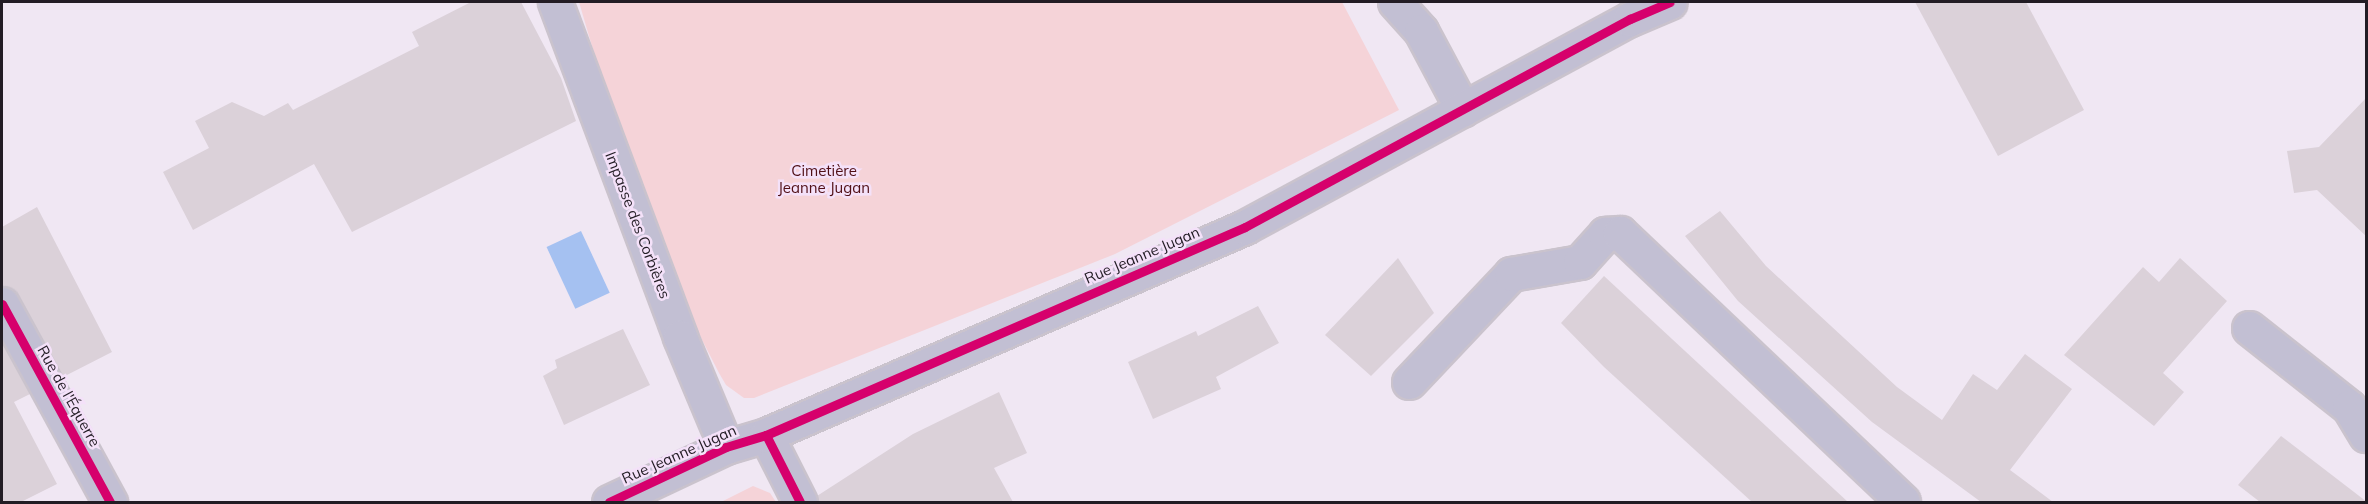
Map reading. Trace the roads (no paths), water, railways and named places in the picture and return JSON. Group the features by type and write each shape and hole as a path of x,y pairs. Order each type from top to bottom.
{"street":[{"name":"Impasse des Corbières","path":"555,2 680,336 726,447"},
{"path":"1395,2 1421,31 1463,110"},
{"name":"Rue Jeanne Jugan","path":"609,502 726,447 766,435 1245,226 1630,19 1670,2"},
{"path":"1408,382 1511,274 1580,262 1605,234 1620,233 1903,502"},
{"name":"Rue de l'Équerre","path":"2,304 110,502"},
{"path":"2249,328 2349,407 2367,435"},
{"path":"766,435 800,502"}],"water":[{"path":"581,231 610,293 575,309 547,247"}],"park label":[{"name":"Cimetière Jeanne Jugan","path":"824,178"}]}
